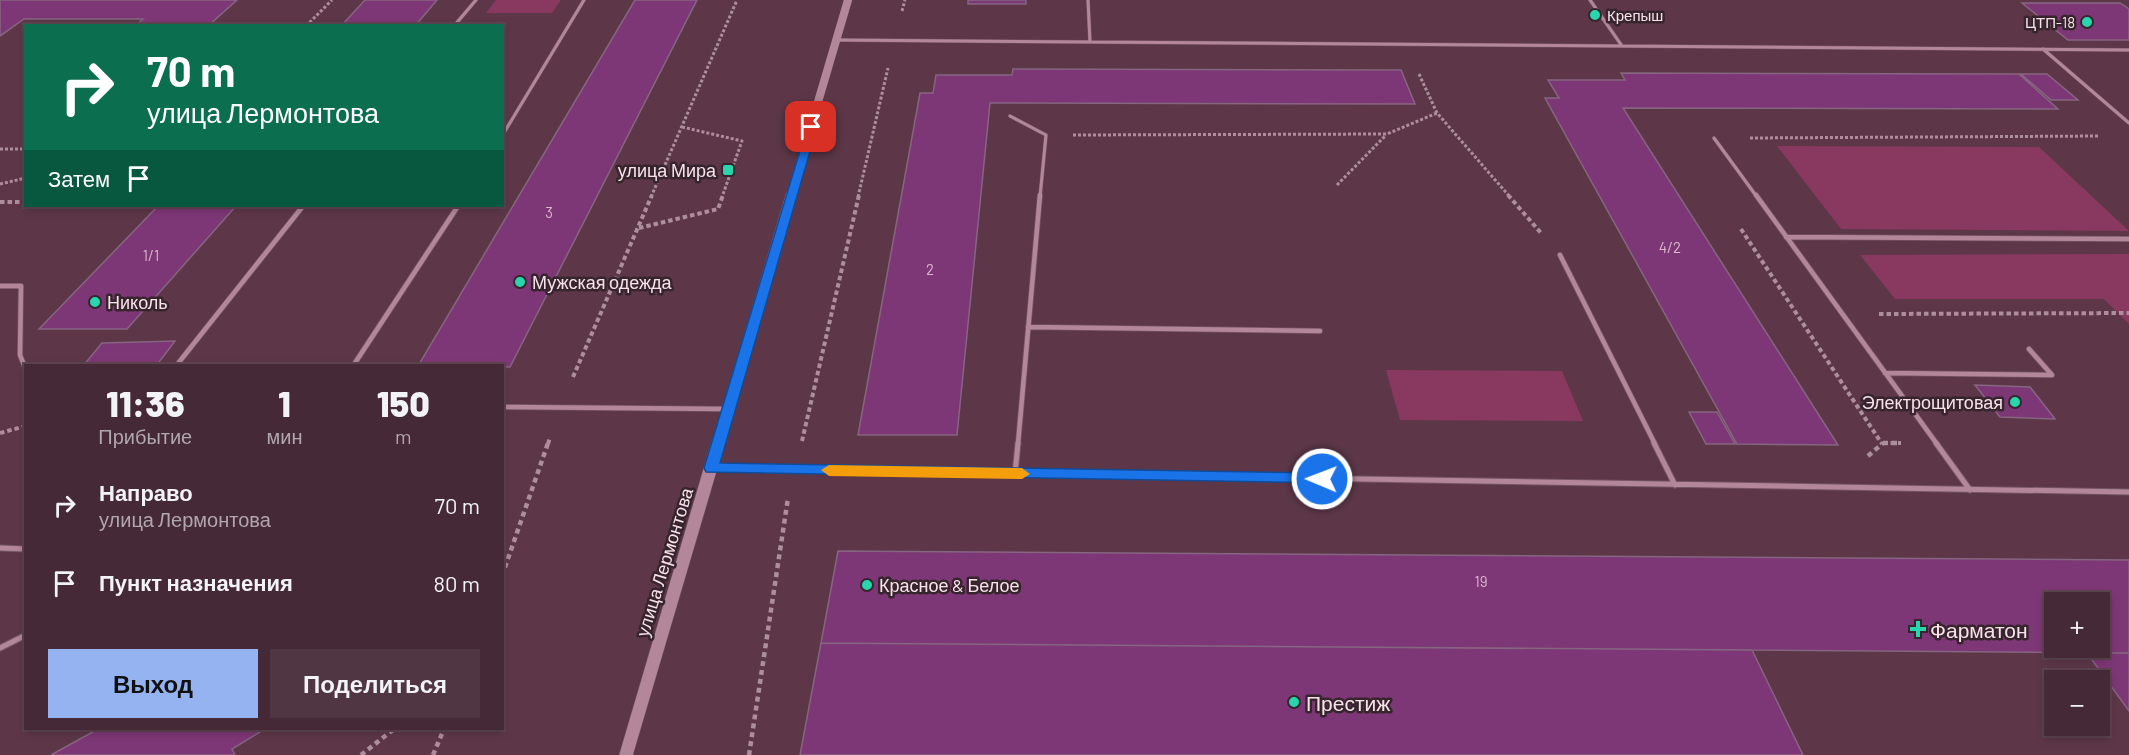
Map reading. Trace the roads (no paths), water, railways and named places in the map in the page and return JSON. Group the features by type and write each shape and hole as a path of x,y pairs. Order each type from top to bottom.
{"street":[{"name":"улица Лермонтова","path":"626,755 848,0"}],"lane":[{"path":"456,24 476,0"},
{"path":"504,133 584,0"},
{"path":"1088,0 1090,42"},
{"path":"1590,0 1622,46"},
{"path":"837,40 2129,50"},
{"path":"2043,49 2129,123"},
{"path":"1010,116 1046,135 1015,474"},
{"path":"1714,138 1970,490"},
{"path":"178,364 302,207"},
{"path":"354,364 457,207"},
{"path":"1786,237 2129,239"},
{"path":"1560,255 1675,485"},
{"path":"0,286 21,286 20,355 24,365"},
{"path":"1028,327 1320,331"},
{"path":"1885,373 2052,375 2029,349"},
{"path":"504,408 729,409"},
{"path":"711,468 2129,492"},
{"path":"0,548 24,549"},
{"path":"0,648 24,636"}],"place":[{"name":"Крепыш","path":"1595,15"},
{"name":"ЦТП-18","path":"2087,22"},
{"name":"улица Мира","path":"728,170"},
{"name":"Мужская одежда","path":"520,282"},
{"name":"Николь","path":"95,302"},
{"name":"Электрощитовая","path":"2015,402"},
{"name":"Красное & Белое","path":"867,585"},
{"name":"Фарматон","path":"1918,629"},
{"name":"Престиж","path":"1294,702"}]}
